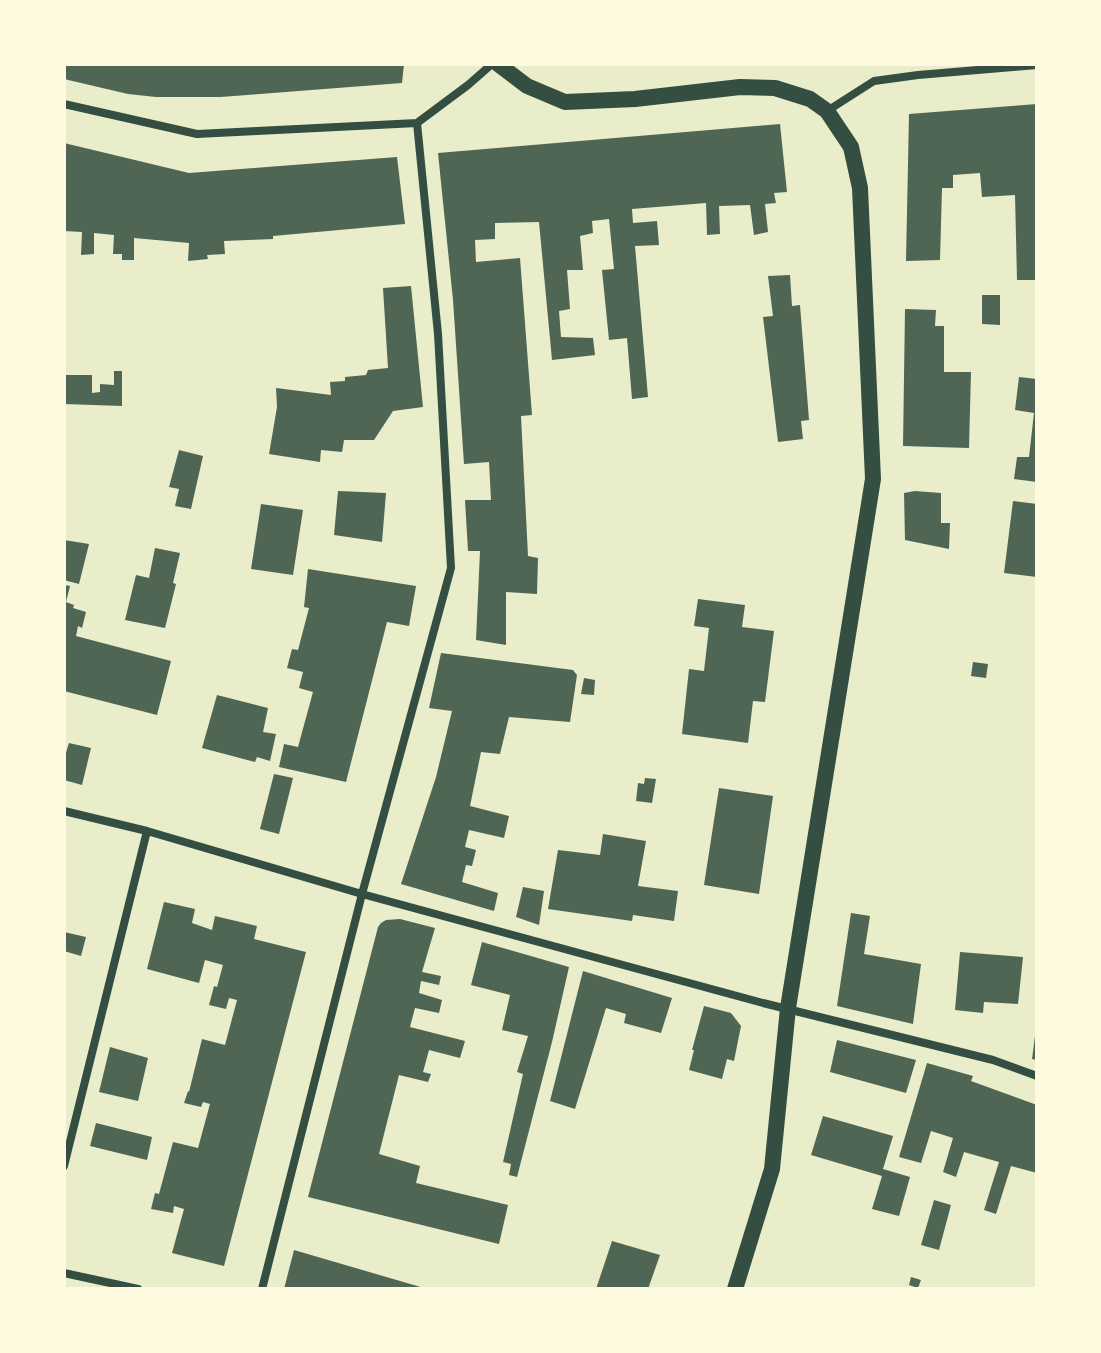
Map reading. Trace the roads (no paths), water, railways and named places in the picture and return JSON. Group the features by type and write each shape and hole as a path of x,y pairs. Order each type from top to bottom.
{"main road":[{"path":"498,64 527,86 565,102 635,99 752,87 775,88 810,99 827,111 851,147 860,188 873,479 788,1008 772,1169 735,1289"}],"street":[{"path":"64,104 197,134 417,123 492,64"},
{"path":"827,111 874,81 1037,65"},
{"path":"262,1289 362,894 451,568 438,334 417,123"},
{"path":"64,811 147,831 362,894 763,1003 993,1060 1037,1076"},
{"path":"64,1166 147,831"},
{"path":"64,1273 138,1289"}]}
